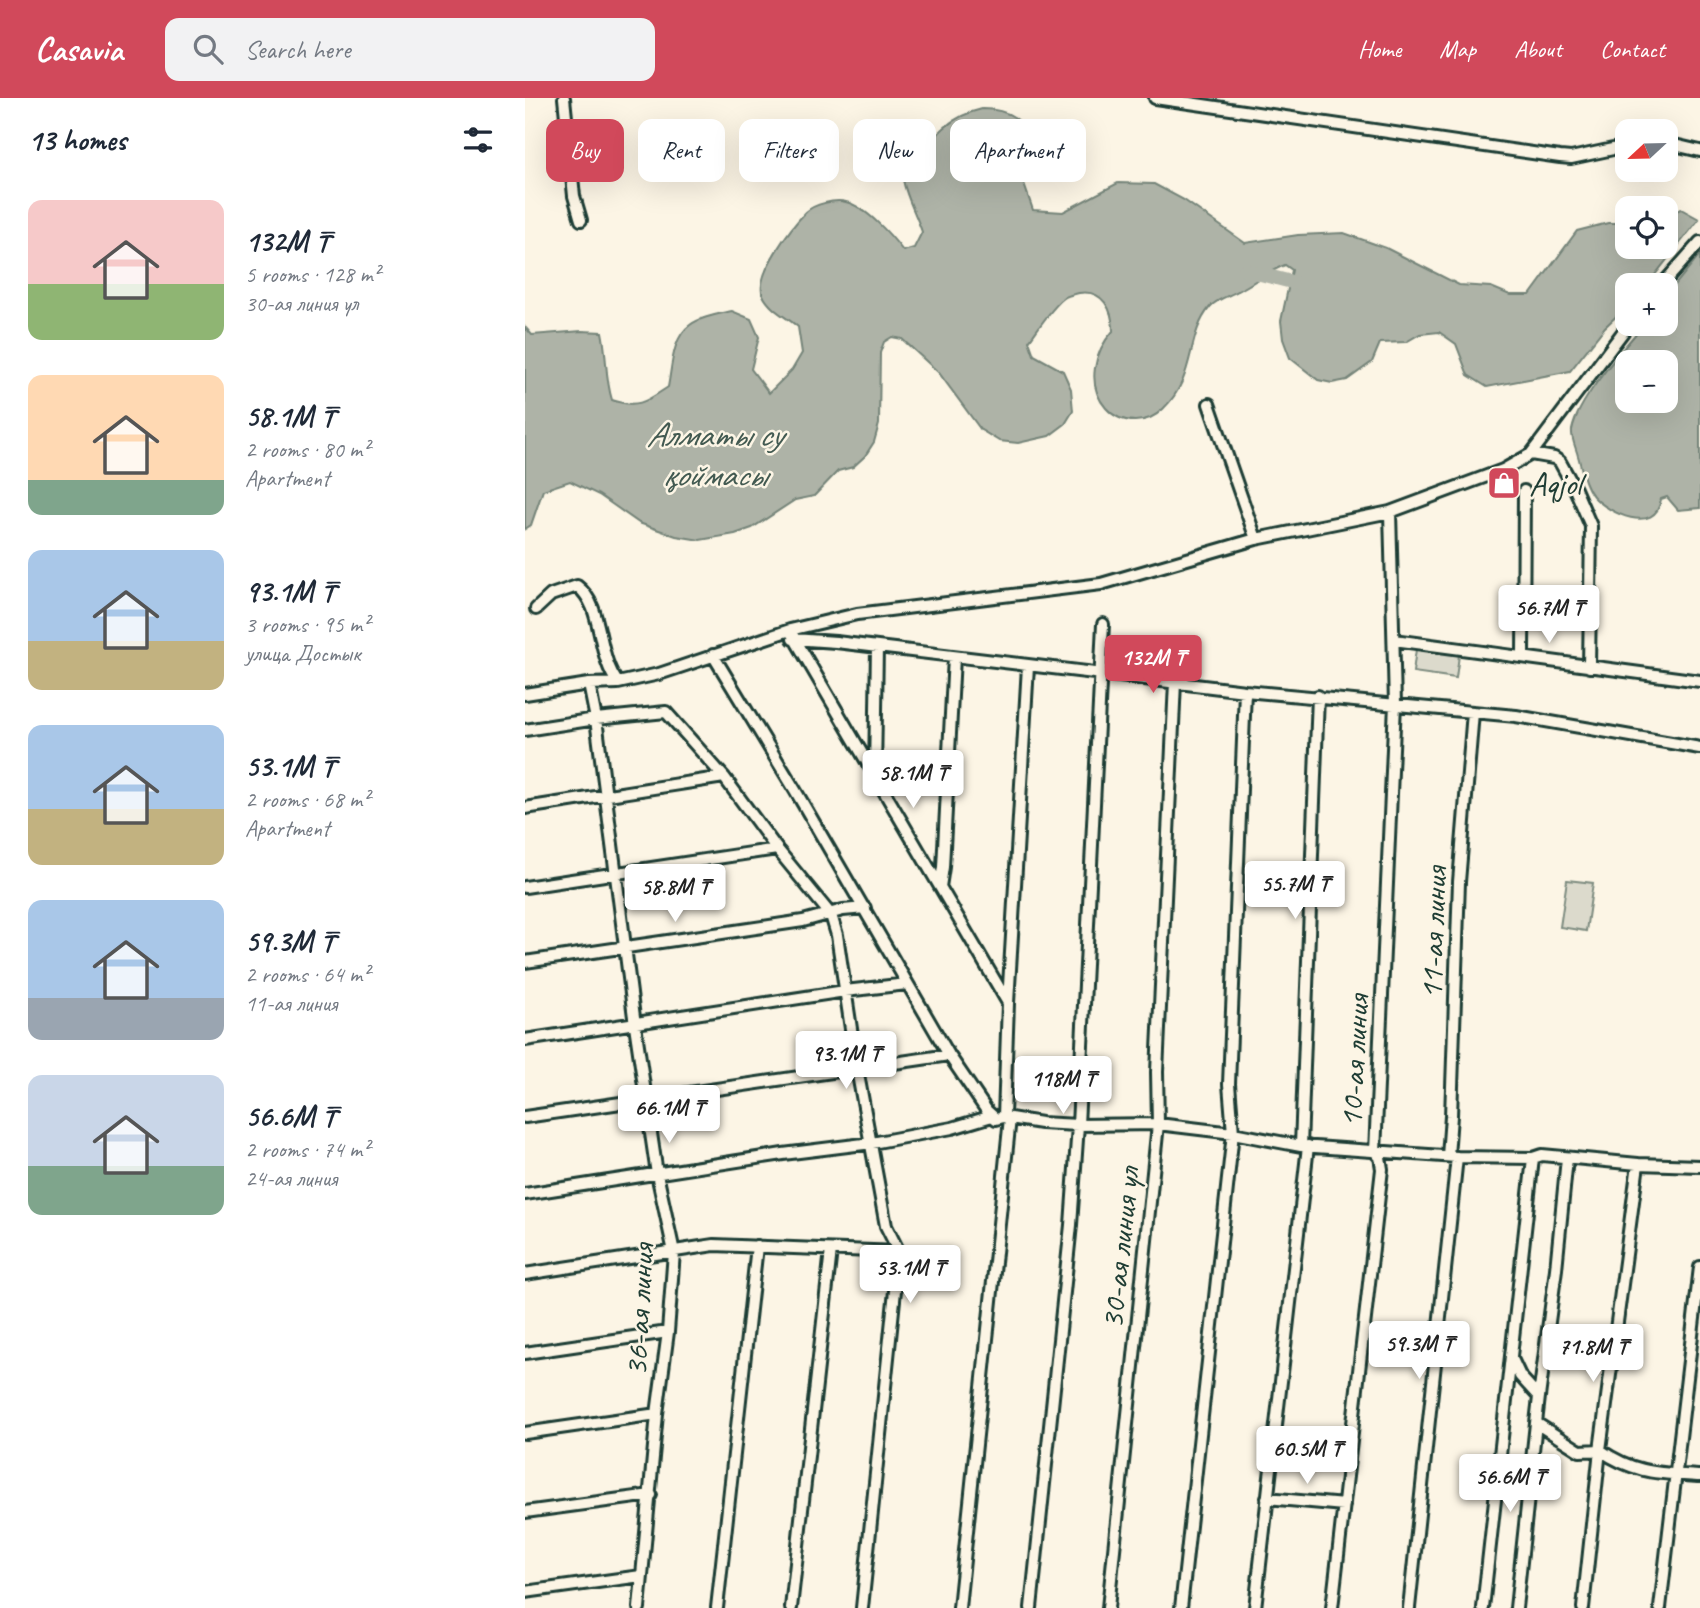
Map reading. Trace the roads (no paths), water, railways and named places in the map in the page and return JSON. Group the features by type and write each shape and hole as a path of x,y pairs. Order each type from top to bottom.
{"street":[{"path":"564,98 574,197 581,220"},
{"path":"1154,98 1560,157 1615,149"},
{"path":"1678,146 1700,151"},
{"path":"1673,273 1700,242"},
{"path":"525,694 589,684 618,683 659,674 857,614 1101,584 1256,539 1390,512 1503,470 1531,454 1620,336"},
{"path":"1209,404 1256,539"},
{"path":"1531,454 1554,458 1560,462 1591,526 1589,667"},
{"path":"1523,657 1524,491"},
{"name":"10-ая линия","path":"1332,1608 1382,1169 1380,1157 1375,1152 1395,704 1390,512"},
{"path":"536,609 551,595 576,586 586,593 592,606 603,655 618,683"},
{"path":"1031,1608 1071,1225 1103,624"},
{"path":"792,635 877,648 1245,691 1516,716 1700,748"},
{"path":"792,635 1008,1003"},
{"path":"1394,640 1700,681"},
{"path":"875,776 877,648"},
{"path":"713,656 865,908 949,1055 996,1119 1078,1125 1158,1124 1233,1133 1305,1146 1375,1152 1532,1158 1542,1155 1638,1164 1700,1166"},
{"path":"940,887 954,657"},
{"path":"959,1608 1007,1118 1008,1003 1028,666"},
{"name":"30-ая линия ул","path":"1108,1608 1158,1124 1157,1072 1175,682"},
{"name":"36-ая линия","path":"589,684 618,874 635,1025 657,1174 674,1252 639,1608"},
{"path":"1181,1608 1233,1133 1229,1084 1245,691"},
{"path":"1255,1608 1305,1146 1318,696"},
{"path":"525,730 666,712 723,777 831,915 837,935 857,1069 886,1226 899,1252 863,1608"},
{"name":"11-ая линия","path":"1409,1608 1452,1156 1459,882 1473,712"},
{"path":"525,808 723,777"},
{"path":"525,887 777,849"},
{"path":"525,962 803,921 843,910 865,908"},
{"path":"525,1041 845,991 907,985"},
{"path":"525,1117 949,1055"},
{"path":"525,1194 872,1143 952,1128 992,1116"},
{"path":"1483,1608 1532,1158"},
{"path":"1516,1608 1567,1158"},
{"path":"1583,1608 1600,1450 1638,1164"},
{"path":"525,1274 714,1245 899,1252"},
{"path":"717,1608 757,1246"},
{"path":"791,1608 831,1250"},
{"path":"1660,1608 1700,1268"},
{"path":"525,1353 668,1332"},
{"path":"1512,1359 1520,1376 1539,1397"},
{"path":"525,1433 657,1414"},
{"path":"1536,1423 1580,1451 1600,1450 1620,1464 1637,1470 1700,1476"},
{"path":"525,1512 651,1495"},
{"path":"1267,1498 1343,1505"},
{"path":"525,1592 641,1576"}],"water":[{"name":"Алматы су қоймасы","path":"982,109 992,110 1016,119 957,119"},
{"name":"Алматы су қоймасы","path":"950,124 950,182 1025,182 1033,210 1063,212 1118,183 1154,184 1184,200 1245,243 1298,235 1344,233 1386,248 1459,285 1491,287 1510,295 1530,295 1577,231 1608,223 1615,223 1615,259 1667,259 1656,273 1615,273 1615,317 1570,371 1487,387 1468,375 1456,344 1439,332 1420,334 1406,342 1380,343 1372,362 1347,380 1332,383 1318,380 1290,358 1283,339 1281,321 1292,270 1285,265 1210,307 1197,331 1186,371 1174,397 1160,412 1139,421 1127,420 1109,411 1096,389 1094,379 1097,359 1106,339 1113,331 1109,309 1094,294 1079,293 1067,296 1050,312 1029,341 1034,355 1063,371 1071,389 1073,411 1065,424 1049,436 1018,443 999,441 981,430 939,373 902,339 892,337 884,342 880,353 879,424 874,442 865,456 853,467 838,471 814,496 795,500 752,528 700,540 676,536 639,523 599,495 570,481 543,490 531,525 525,529 525,327 532,335 602,332 612,400 636,404 668,387 676,345 690,325 710,316 732,311 751,319 759,337 751,369 769,393 792,370 802,353 798,327 770,305 763,295 764,276 776,252 806,212 819,205 841,201 870,215 903,251 914,248 922,232 904,182 936,182 936,136"},
{"name":"Алматы су қоймасы","path":"1681,209 1699,219 1678,246 1678,210"},
{"path":"1700,254 1700,508 1678,510 1667,497 1661,499 1657,510 1650,517 1631,518 1609,509 1590,492 1572,430 1592,389 1615,359 1615,413 1678,413 1678,350 1622,350 1634,336 1678,336 1678,281"}],"waterway":[{"path":"1245,270 1307,286"}],"place":[{"name":"Aqjol","path":"1504,483"}]}
